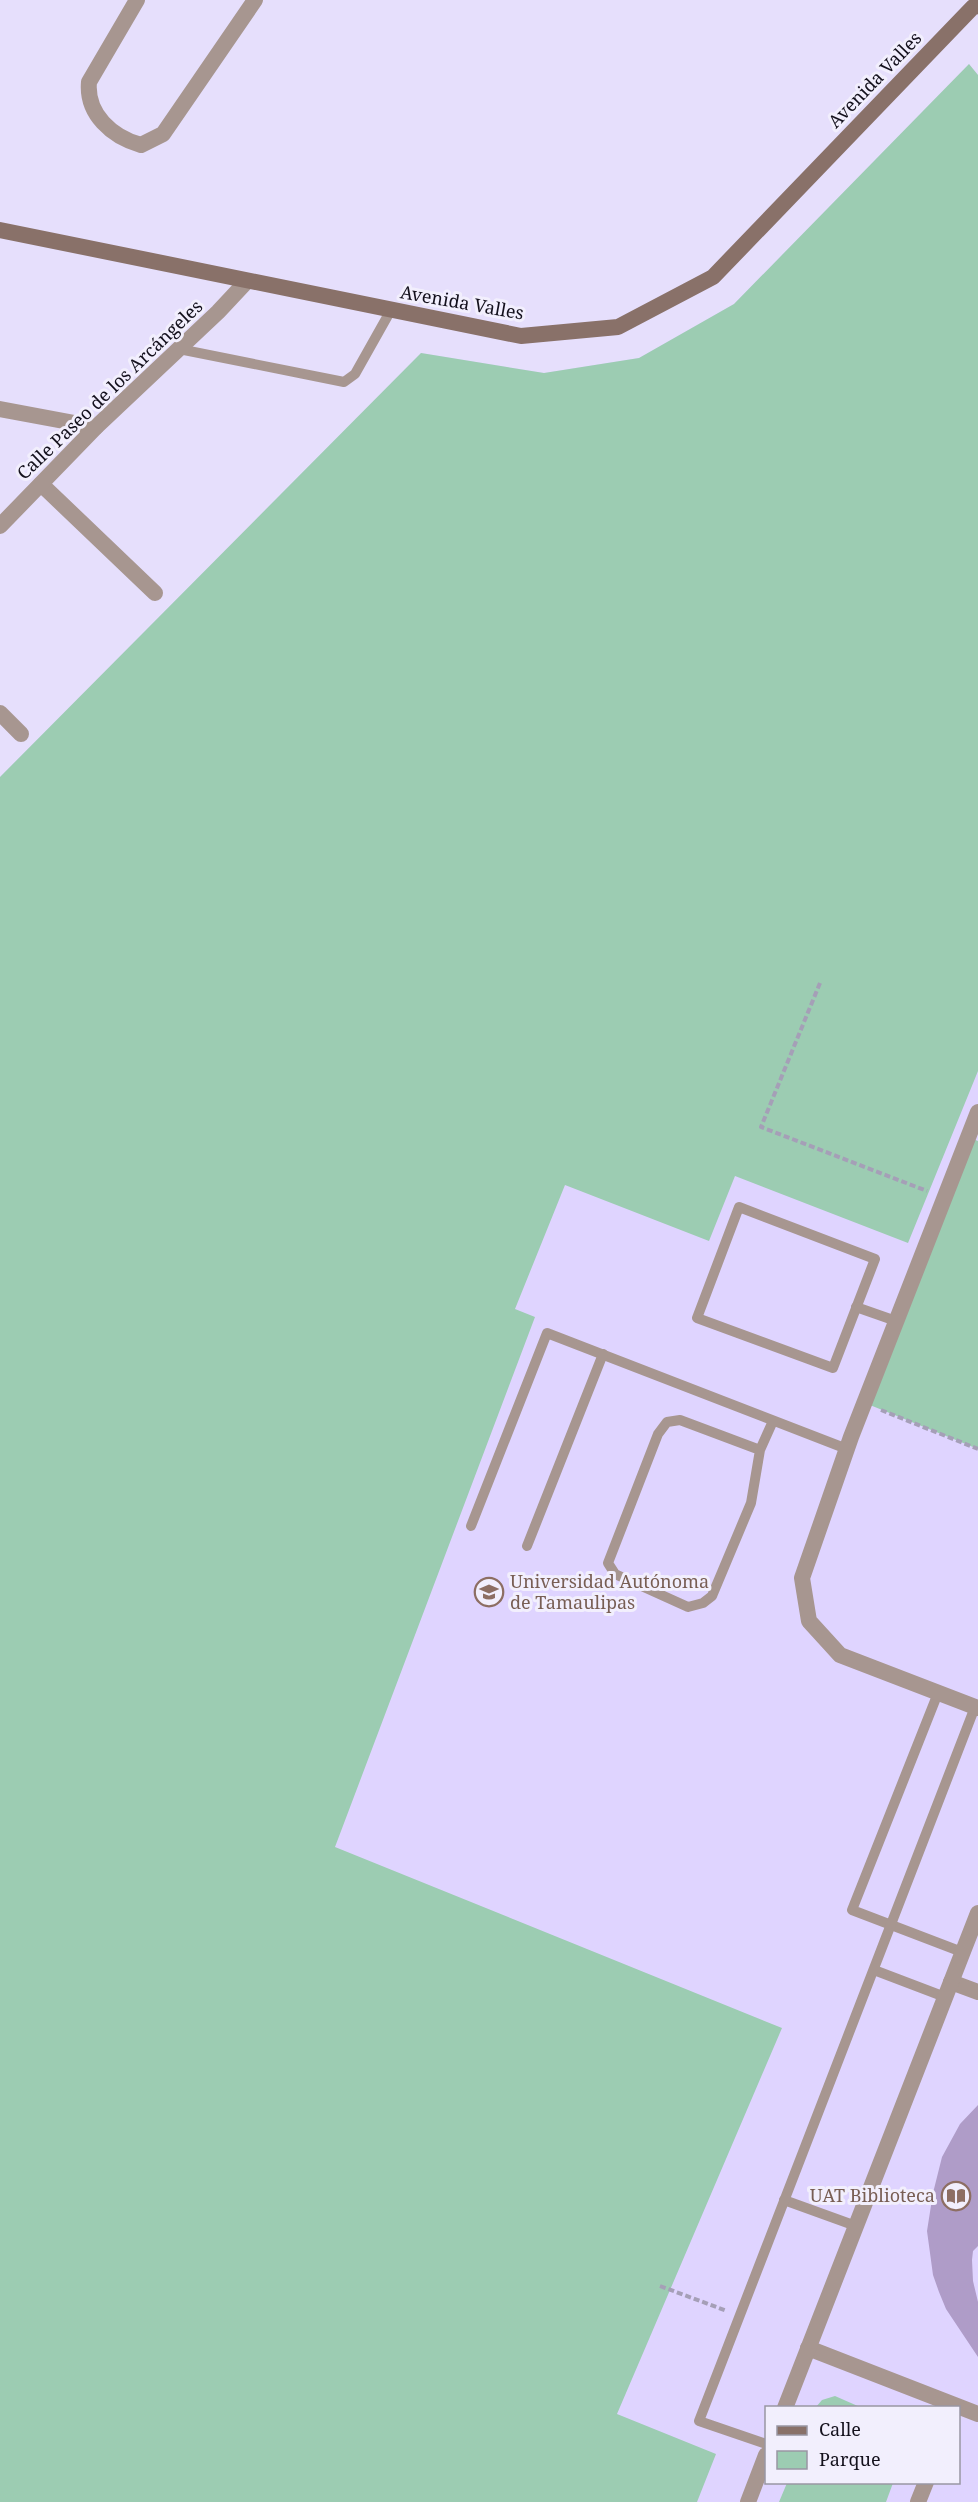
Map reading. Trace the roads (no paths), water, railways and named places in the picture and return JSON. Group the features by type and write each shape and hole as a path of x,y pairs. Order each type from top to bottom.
{"main road":[{"name":"Avenida Valles","path":"0,230 521,336 618,327 713,277 974,7"}],"street":[{"path":"137,0 90,82 88,97 93,109 120,139 141,145 163,134 255,0"},
{"name":"Calle Paseo de los Arcángeles","path":"0,526 96,428 247,281"},
{"path":"0,409 96,428"},
{"path":"41,484 155,593"},
{"path":"0,713 21,734"},
{"path":"977,1708 840,1655 809,1621 802,1578 847,1449 978,1112"},
{"path":"786,2406 977,1917"},
{"path":"948,1989 978,1992"},
{"path":"808,2348 954,2406"},
{"path":"960,2408 978,2414"},
{"path":"748,2502 765,2458"},
{"path":"918,2502 925,2484"}],"lane":[{"path":"179,349 344,382 355,374 391,310"},
{"path":"739,1207 875,1259 856,1307 833,1368 697,1318 739,1207"},
{"path":"856,1307 896,1322"},
{"path":"471,1526 547,1333 847,1449"},
{"path":"527,1546 603,1354"},
{"path":"760,1450 680,1420 667,1422 658,1434 608,1563 615,1574 688,1607 704,1603 712,1596 751,1503 760,1450 773,1421"},
{"path":"938,1693 852,1910 963,1952"},
{"path":"765,2444 699,2421 977,1708"},
{"path":"874,1970 948,1989"},
{"path":"784,2200 856,2226"}],"place":[{"name":"Universidad Autónoma de Tamaulipas","path":"489,1592"},
{"name":"UAT Biblioteca","path":"956,2196"}]}
